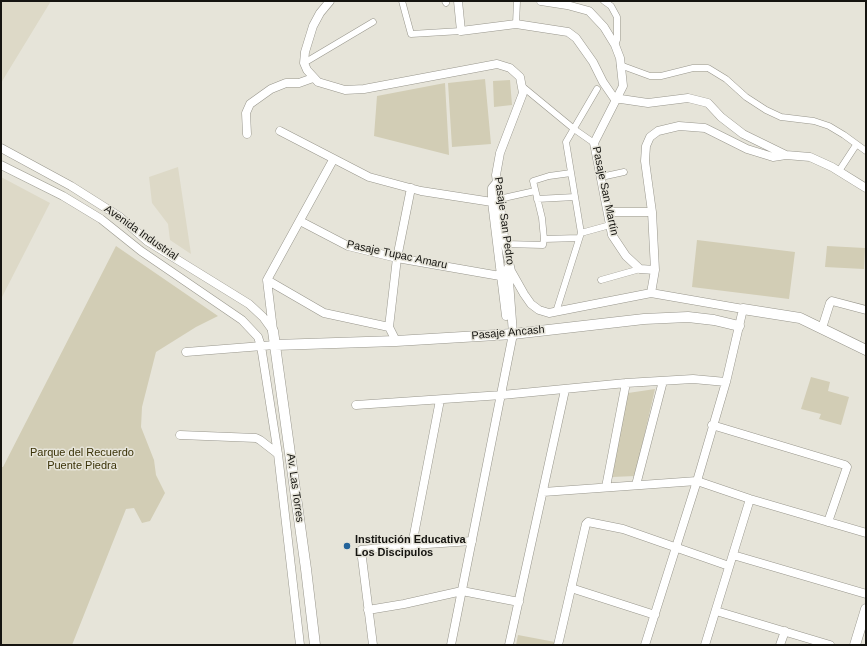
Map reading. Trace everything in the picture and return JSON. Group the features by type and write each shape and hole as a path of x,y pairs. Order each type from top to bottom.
{"street":[{"path":"330,1 320,13 313,26 305,52 304,62 313,78 318,82 328,86 354,90 497,64 510,68 515,72 520,77 523,87 574,130 594,143"},
{"path":"402,1 411,34 461,31 516,24 558,28 568,32 576,38 587,53 609,92 616,98 648,103 688,98 708,103 721,117 743,134 786,155"},
{"path":"458,1 461,31"},
{"path":"516,24 517,1"},
{"name":"Pasaje San Martín","path":"541,1 567,5 589,11 604,27 615,45 623,86 594,143 612,235 626,256 640,269"},
{"path":"604,1 611,6 617,18 617,40 615,45"},
{"path":"304,62 373,22"},
{"path":"620,65 650,76 661,76 693,68 708,68 726,79 746,97 781,118 814,121 829,126 866,151"},
{"path":"247,134 246,113 250,104 271,89 286,83 299,83 313,78"},
{"name":"Pasaje San Pedro","path":"523,87 520,104 500,153 497,167 497,182 492,188 511,271 517,284 531,304 539,310 549,313 651,293 743,309 796,316 866,350"},
{"path":"556,312 580,235 566,142 597,89"},
{"path":"651,293 655,270 652,212 644,161 646,146 650,138 658,131 667,128 684,126 704,128 760,153 773,157 786,155 810,157 839,171 866,188"},
{"path":"280,131 369,177 411,188 496,201 535,191"},
{"path":"839,171 856,145"},
{"name":"Avenida Industrial","path":"1,148 71,186 120,217 148,241 249,304 263,317 273,331"},
{"path":"273,331 267,280 334,160"},
{"path":"1,164 62,196 101,219 141,251 242,320 258,337 261,346"},
{"path":"601,177 624,172"},
{"path":"505,244 543,245 544,239 533,182 549,176 571,173"},
{"path":"396,341 389,327 397,258 411,188"},
{"path":"537,199 575,196"},
{"path":"496,201 500,276 506,315 513,334"},
{"path":"608,212 652,212"},
{"name":"Pasaje Tupac Amaru","path":"300,221 348,246 397,258 500,276"},
{"path":"544,239 580,235 610,225"},
{"path":"451,645 513,334 507,253"},
{"path":"601,280 640,269 655,270"},
{"path":"267,280 324,313 389,327"},
{"path":"822,328 832,301 866,310"},
{"path":"645,645 697,481 712,425 726,382 743,309"},
{"name":"Pasaje Ancash","path":"275,345 396,341 513,334 644,319 688,317 714,320 739,326"},
{"name":"Av. Las Torres","path":"273,331 315,645"},
{"path":"186,352 275,345"},
{"name":"Av. Las Torres","path":"261,346 278,454 300,645"},
{"path":"356,405 565,390 626,383 693,379 726,382"},
{"path":"636,485 662,381"},
{"path":"606,487 626,383"},
{"path":"509,645 565,390"},
{"path":"412,545 440,400"},
{"path":"712,425 845,464 847,467 828,522"},
{"path":"180,434 256,438 278,454"},
{"path":"543,492 697,481 750,500 866,533"},
{"path":"705,645 750,500"},
{"path":"558,645 586,524 588,522 623,529 730,566"},
{"path":"373,645 361,550 472,541"},
{"path":"733,555 866,594"},
{"path":"571,588 655,615"},
{"path":"368,610 404,604 462,591 519,602"},
{"path":"716,610 830,645"},
{"path":"855,645 865,616"},
{"path":"861,645 866,629"},
{"path":"780,645 784,631"}],"shaded area":[{"path":"1,1 51,1 1,83"},
{"path":"178,167 191,254 170,240 168,224 152,203 149,177"},
{"path":"1,177 50,203 1,299"}],"green space":[{"path":"485,79 491,144 452,147 448,83"},
{"path":"510,80 512,105 494,107 493,81"},
{"path":"445,83 449,155 374,136 377,96"},
{"path":"697,240 795,252 789,299 692,287"},
{"name":"Parque del Recuerdo Puente Piedra","path":"116,246 218,316 196,327 156,352 142,407 141,427 154,460 156,475 165,493 150,521 142,523 134,508 126,509 72,645 1,645 1,467 3,467"},
{"path":"827,246 865,248 864,269 825,267"},
{"path":"811,377 830,382 828,391 849,397 841,425 819,419 821,414 801,409"},
{"path":"655,389 635,476 612,477 628,393"},
{"path":"518,635 555,642 554,645 516,645"}],"place":[{"name":"Institución Educativa Los Discipulos","path":"347,546"}]}
